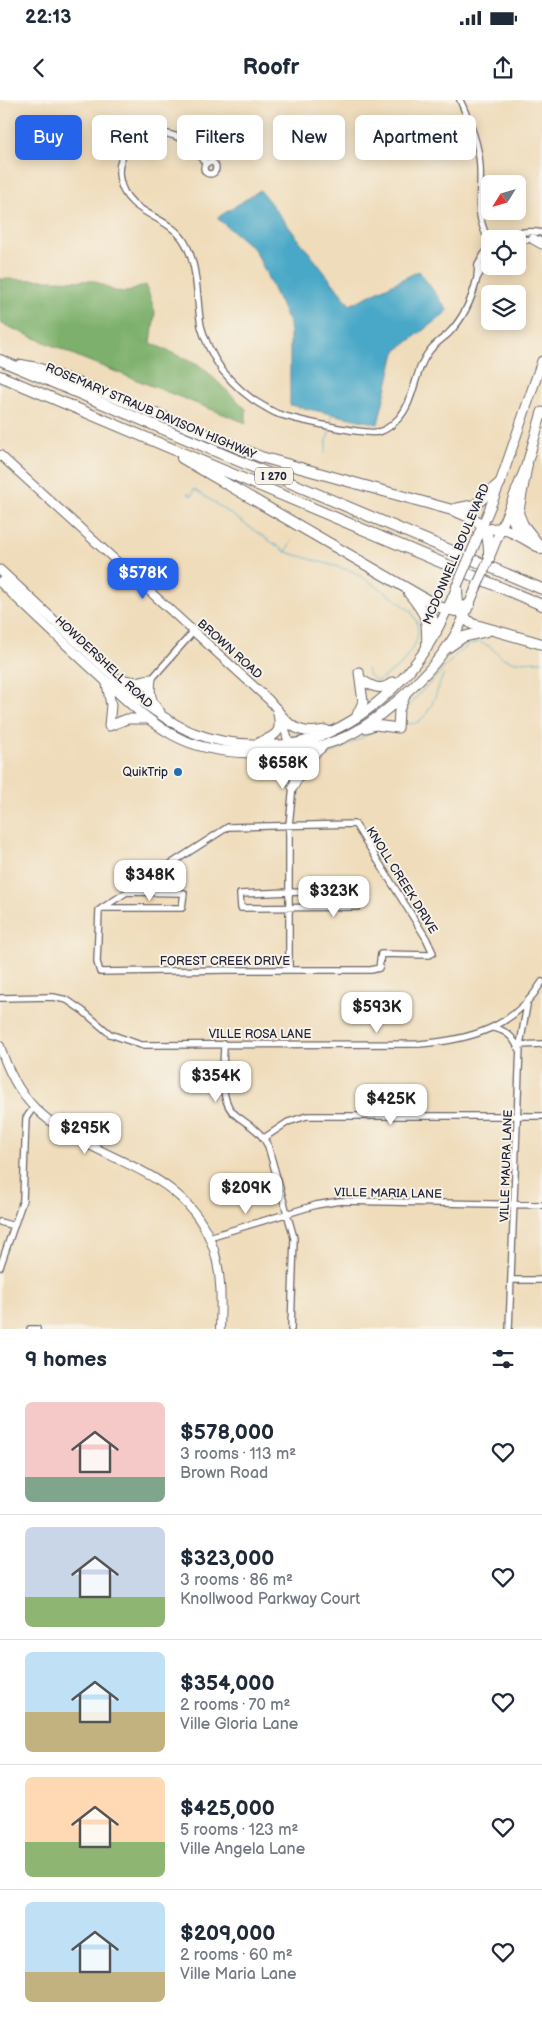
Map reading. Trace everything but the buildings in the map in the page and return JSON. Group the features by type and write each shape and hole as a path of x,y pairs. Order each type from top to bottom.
{"highway":[{"path":"3,361 37,368 261,457 471,516 488,536 490,553"},
{"name":"ROSEMARY STRAUB DAVISON HIGHWAY","path":"3,361 542,589"},
{"name":"I 270","path":"0,376 542,605"},
{"path":"158,443 205,473 421,597 446,610 462,613"},
{"path":"527,464 518,514 523,525 542,549"},
{"path":"452,510 475,505 500,483"},
{"path":"511,507 512,519 523,538"},
{"path":"483,530 502,528 542,549"},
{"path":"457,586 462,613 472,624 542,644"},
{"path":"406,588 424,613 427,621 427,647"},
{"path":"421,597 431,612 436,632"},
{"path":"462,613 470,604"},
{"path":"447,648 470,634 491,630"}],"main road":[{"name":"MCDONNELL BOULEVARD","path":"290,748 336,731 351,722 389,691 427,647 436,632 483,530 542,361"},
{"path":"470,604 511,507 527,464 542,412"},
{"name":"HOWDERSHELL ROAD","path":"0,570 111,680 128,703 174,736 210,749 245,753 290,748"},
{"name":"HOWDERSHELL ROAD","path":"0,582 111,680 167,719 194,733 223,741 290,748"},
{"path":"290,748 327,744 340,740 376,717 408,689 447,648 462,613"},
{"path":"351,722 360,710 363,702 361,676 372,687 380,689 387,687 406,668 416,662"},
{"path":"149,719 127,719 109,726 111,680 136,682 150,679 149,692 152,700 157,709 167,719"},
{"path":"357,730 374,725 398,728 399,710 408,689"},
{"path":"279,713 293,727 307,732 336,731"},
{"path":"252,744 268,740 277,734 280,724 279,713"},
{"path":"293,787 308,760 327,744"}],"street":[{"path":"460,100 477,146 480,166 479,216 483,230"},
{"path":"206,164 187,143 177,136 156,133 145,135 129,146 123,157 119,169 120,181 132,202 142,211 170,227 182,237 189,252 193,268 202,327 210,350 221,369 246,395 281,415 364,433 379,432 389,427 405,409 415,379 430,350 457,323 471,302 478,265 481,260"},
{"path":"526,232 542,233"},
{"path":"526,240 539,241"},
{"path":"477,278 481,271"},
{"name":"BROWN ROAD","path":"0,455 259,690 279,713 290,748"},
{"path":"128,703 136,697 194,631"},
{"path":"290,748 294,775 289,826 290,970"},
{"name":"KNOLL CREEK DRIVE","path":"127,892 228,826 355,824 426,938 433,953"},
{"path":"127,892 184,893 182,908 102,908 127,892"},
{"path":"289,892 357,893 357,907 289,908 241,908 240,894 289,892"},
{"name":"FOREST CREEK DRIVE","path":"102,908 99,910 97,920 97,962 100,972 371,970 379,968 381,954 429,955 433,953"},
{"name":"VILLE ROSA LANE","path":"0,998 54,997 67,1000 110,1034 141,1044 419,1044 462,1038 491,1028 527,1005 542,982"},
{"name":"VILLE MAURA LANE","path":"509,1329 520,1044 527,1005"},
{"path":"491,1028 503,1030 508,1034 514,1040 520,1052"},
{"path":"224,1044 224,1087 227,1104 236,1116 250,1124 264,1138 294,1238 291,1329"},
{"path":"520,1044 542,1044"},
{"path":"0,1046 10,1074 34,1107 69,1134 167,1184 198,1217 209,1237 220,1277 220,1329"},
{"path":"0,1267 23,1200 26,1118 34,1107"},
{"path":"264,1138 288,1122 307,1116 542,1116"},
{"name":"VILLE MARIA LANE","path":"209,1237 340,1200 542,1205"},
{"path":"0,1222 14,1226"},
{"path":"511,1280 542,1280"},
{"path":"30,1329 37,1329"}],"green space":[{"path":"0,279 95,281 114,291 128,292 146,285 155,312 151,343 202,367 246,409 246,423 86,360 0,323"}],"water":[{"path":"260,190 350,305 419,271 448,311 395,352 378,424 290,405 290,325 255,250 217,218"}],"waterway":[{"path":"331,420 332,414"},
{"path":"325,453 329,431"},
{"path":"187,493 192,496 194,489 286,552 352,571 411,611 417,622 418,635 415,644 400,666 378,681 369,676 367,669"},
{"path":"286,552 292,540"},
{"path":"443,675 427,713 416,723 409,724 405,718 406,711 414,700 458,653 468,646 479,642 489,646 503,658 515,662 542,661"},
{"path":"305,778 315,762 373,732"}],"place":[{"name":"QuikTrip","path":"178,772"}]}
